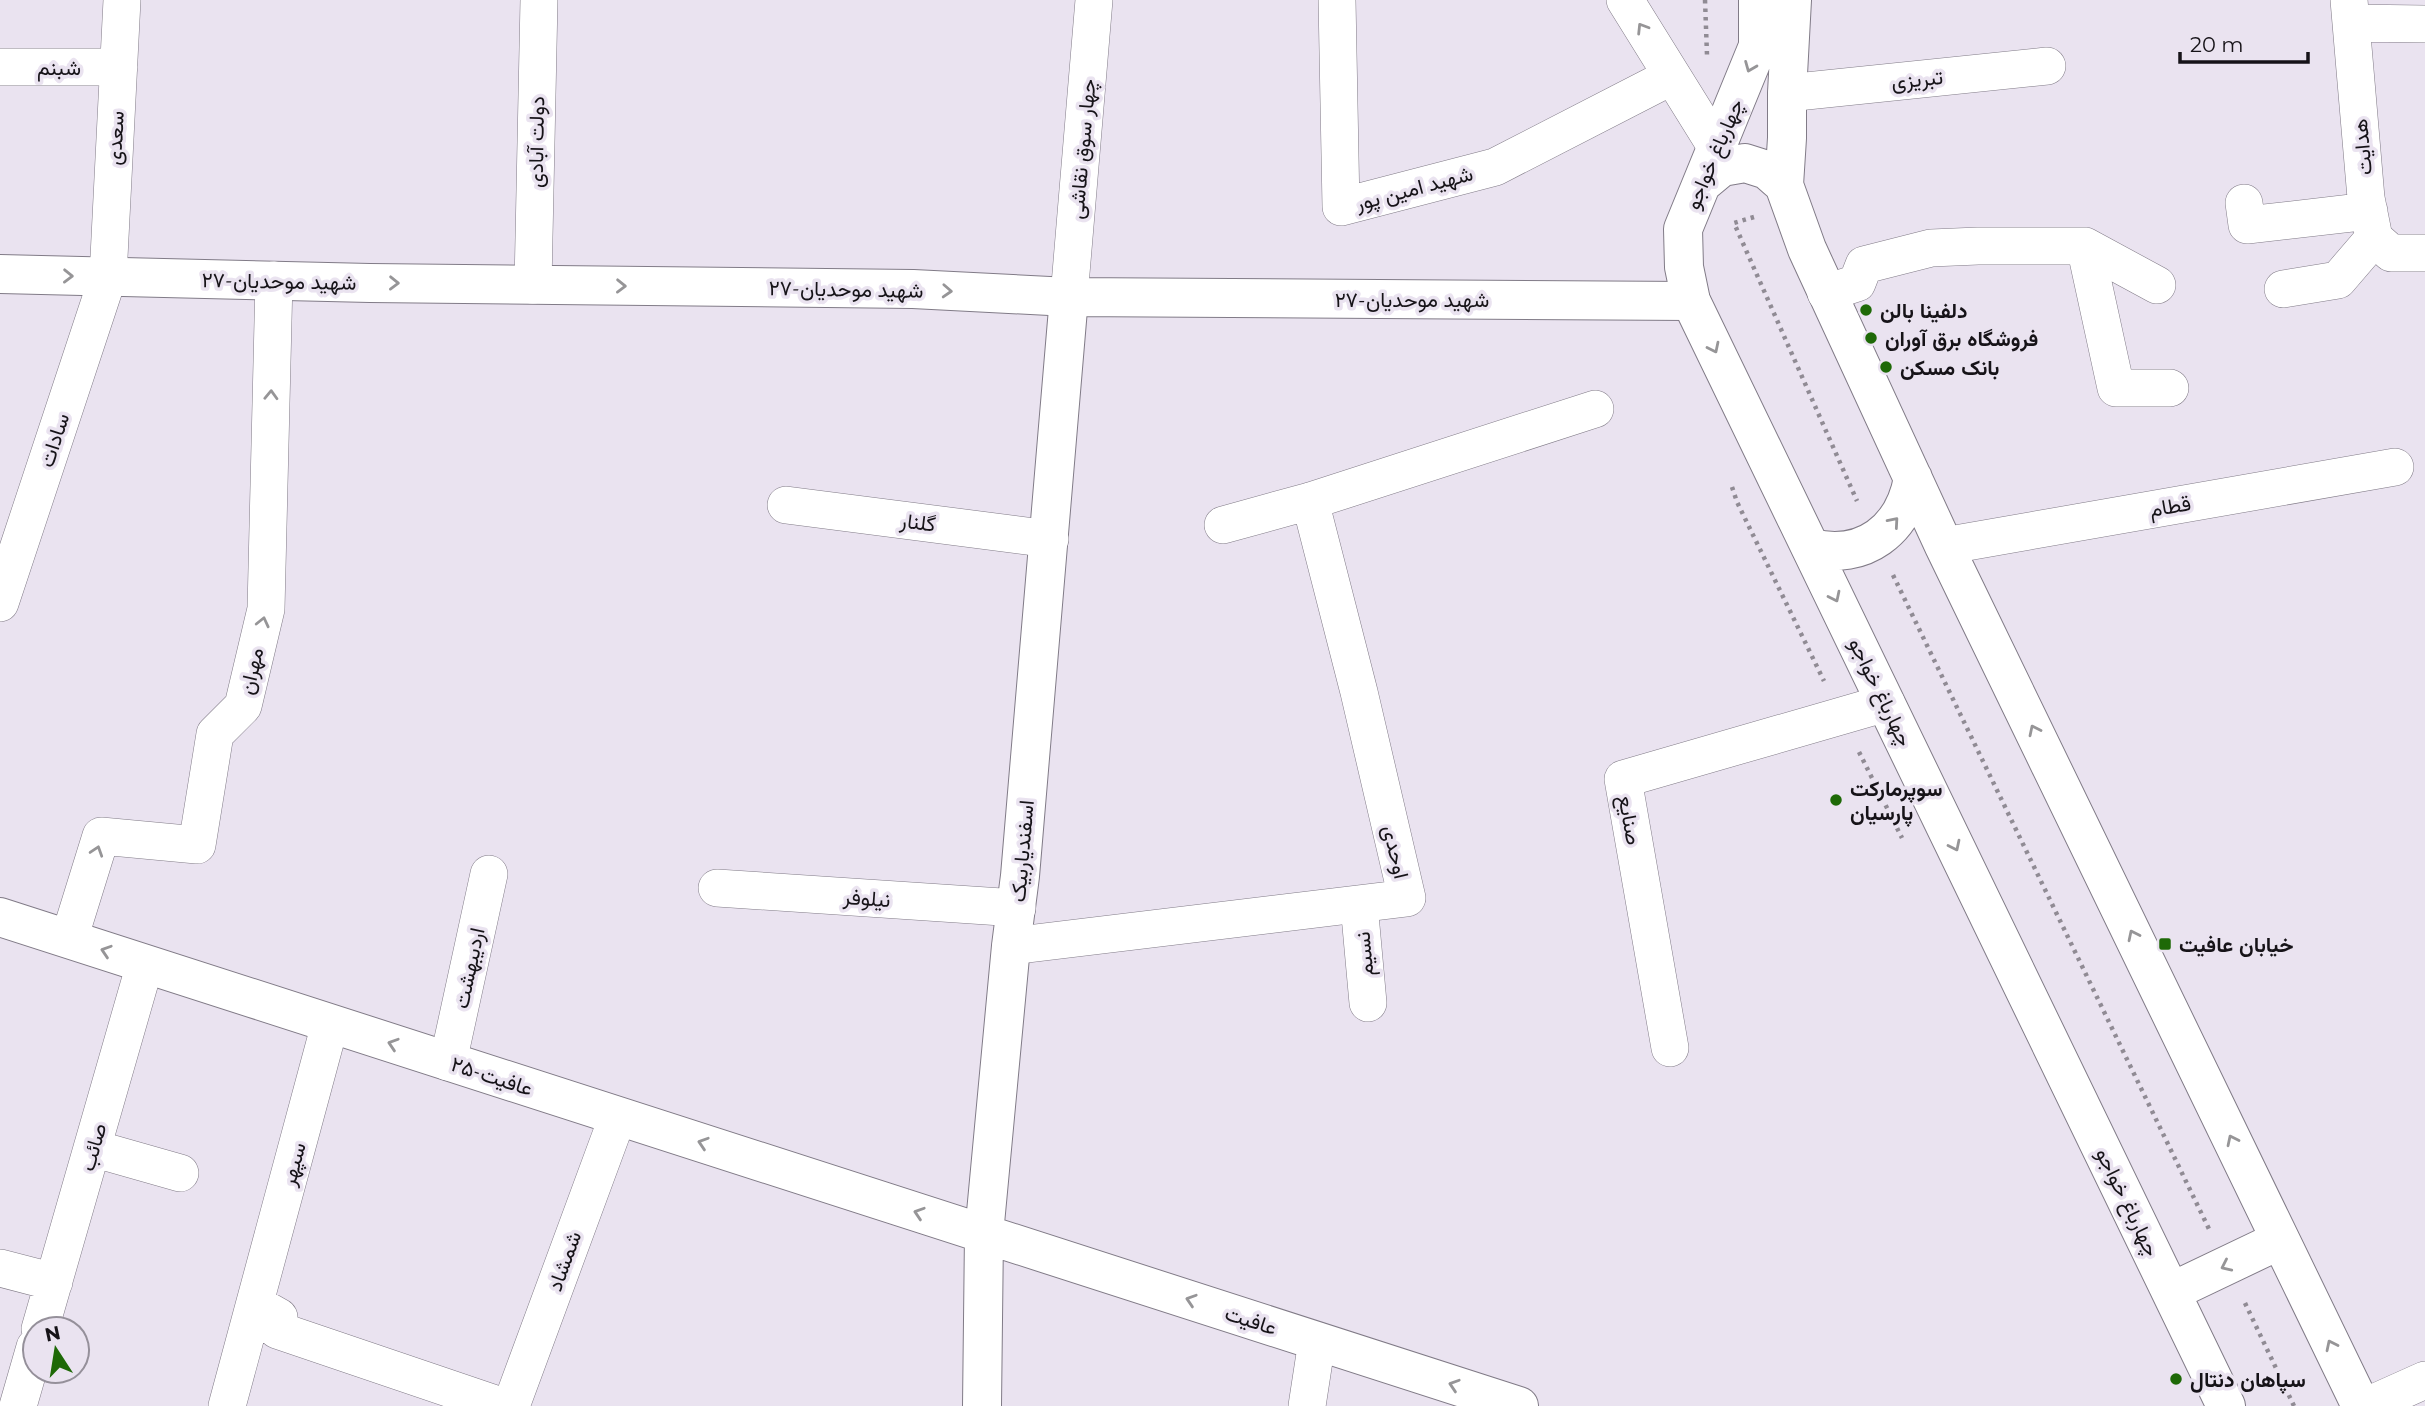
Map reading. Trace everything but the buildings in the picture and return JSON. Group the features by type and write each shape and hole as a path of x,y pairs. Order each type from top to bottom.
{"main road":[{"name":"چهارباغ خواجو","path":"1758,0 1758,46 1683,229 1684,267 1691,301 2226,1406"},
{"path":"1787,196 1787,93 1792,0"},
{"path":"1710,165 1722,167 1745,163 1767,170 1787,196 1826,293 1944,546 2361,1406"},
{"name":"۲۷-شهید موحدیان","path":"0,274 533,285 913,289 1069,297 1691,301"},
{"name":"اسفندیاربیک","path":"982,1406 984,1234 1011,946 1017,908 1069,297"},
{"path":"1811,548 1827,552 1845,552 1876,540 1903,512 1913,478"},
{"name":"۲۵-عافیت","path":"0,917 984,1234"},
{"name":"عافیت","path":"984,1234 1519,1406"},
{"path":"2171,1292 2280,1240"}],"street":[{"name":"سعدی","path":"108,277 122,0"},
{"name":"دولت آبادی","path":"533,285 539,0"},
{"name":"چهار سوق نقاشی","path":"1069,297 1094,0"},
{"name":"شهید امین پور","path":"1337,0 1341,207 1495,167 1672,76"},
{"path":"1625,0 1672,76 1710,165"},
{"path":"2350,11 2425,24"},
{"name":"هدایت","path":"2350,11 2371,225"},
{"name":"تبریزی","path":"1787,93 2047,66"},
{"name":"شبنم","path":"0,67 119,67"},
{"path":"2244,202 2247,225 2371,225"},
{"path":"2371,225 2391,253 2425,253"},
{"path":"2283,289 2338,280 2371,225"},
{"path":"2085,247 2116,387 2170,387"},
{"path":"1826,293 1857,283 1864,265 1931,248 1965,261 2085,247 2157,285"},
{"name":"سادات","path":"0,603 108,277"},
{"name":"مهران","path":"69,939 101,836 197,845 215,734 243,706 266,609 274,280"},
{"path":"1223,525 1595,409"},
{"name":"قطام","path":"1944,546 2395,467"},
{"name":"اوحدی","path":"1011,946 1407,898 1359,692 1310,500"},
{"name":"گلنار","path":"786,505 1050,539"},
{"name":"صنایع","path":"1670,1048 1623,779 1886,703"},
{"name":"اردیبهشت","path":"449,1062 489,874"},
{"name":"نیلوفر","path":"717,888 1017,908"},
{"name":"نسیم","path":"1359,904 1368,1003"},
{"name":"صائب","path":"44,1315 145,964"},
{"name":"سپهر","path":"227,1406 330,1024"},
{"name":"شمشاد","path":"510,1406 618,1116"},
{"path":"92,1148 180,1173"},
{"path":"0,1268 54,1282"},
{"path":"256,1304 279,1317 276,1330 500,1406"},
{"path":"1307,1406 1317,1341"},
{"path":"2367,1406 2425,1380"},
{"path":"18,1406 24,1385"}],"path":[{"path":"1787,196 1734,223 1876,540 2294,1406"}],"place":[{"name":"دلفینا بالن","path":"1866,310"},
{"name":"فروشگاه برق آوران","path":"1871,338"},
{"name":"بانک مسکن","path":"1886,367"},
{"name":"سوپرمارکت پارسیان","path":"1836,800"},
{"name":"خیابان عافیت","path":"2165,944"},
{"name":"سپاهان دنتال","path":"2176,1379"}]}
